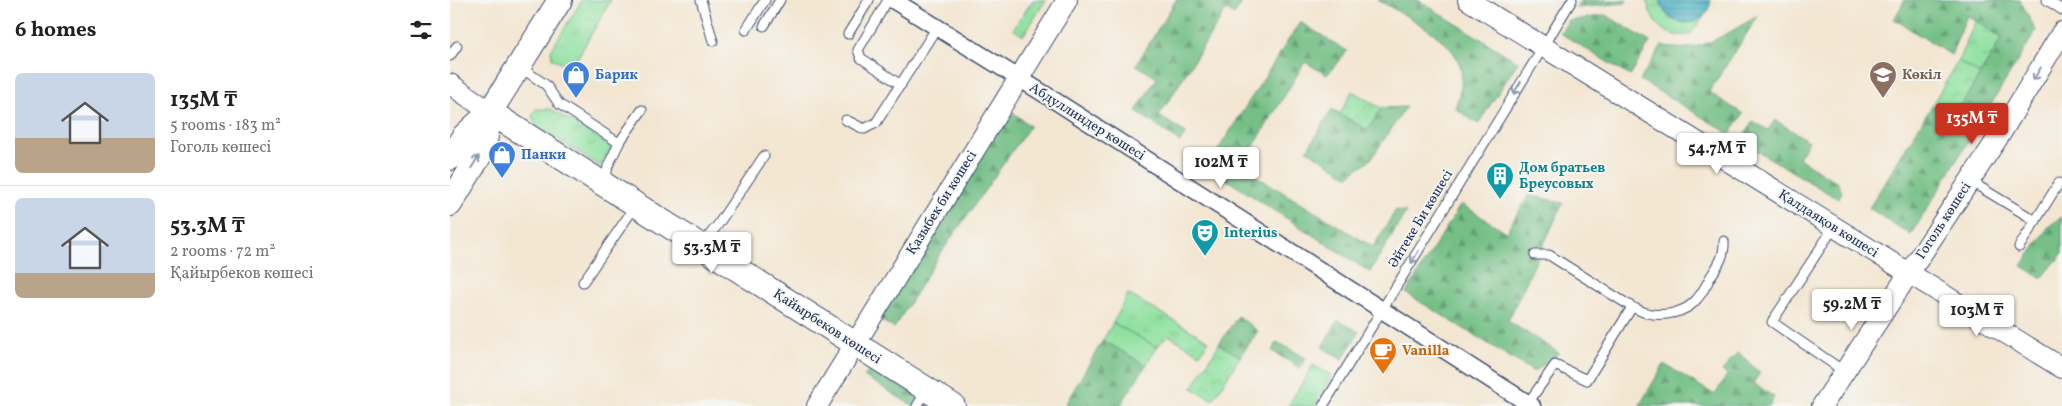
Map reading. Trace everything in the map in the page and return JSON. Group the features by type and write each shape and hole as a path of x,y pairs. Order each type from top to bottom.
{"main road":[{"path":"450,158 464,136 490,112 555,4"},
{"path":"450,204 484,148 490,112"},
{"name":"Қайырбеков көшесі","path":"490,112 604,186 702,245 855,345 922,398 953,406"}],"street":[{"name":"Абдуллиндер көшесі","path":"893,0 1019,78 1530,405"},
{"name":"Қазыбек би көшесі","path":"817,406 1067,0"},
{"name":"Қалдаяқов көшесі","path":"1468,0 2062,368"},
{"name":"Гоголь көшесі","path":"1822,406 1910,275 2062,32"},
{"name":"Қайырбеков көшесі","path":"450,84 490,112"}],"lane":[{"path":"701,0 714,40"},
{"path":"746,30 765,0"},
{"path":"764,26 780,0"},
{"path":"848,34 869,0"},
{"path":"888,0 858,50 861,58 901,84"},
{"name":"Әйтеке Би көшесі","path":"1323,406 1572,0"},
{"path":"2047,0 2062,10"},
{"path":"846,120 864,129 876,123 937,28"},
{"path":"450,56 457,46"},
{"path":"519,66 546,85 559,104 619,143"},
{"path":"604,186 608,166 619,143 642,110"},
{"path":"702,245 764,156"},
{"path":"1970,181 2036,221"},
{"path":"2019,247 2059,183"},
{"path":"583,282 636,205"},
{"path":"1834,227 1772,322 1845,372"},
{"path":"1535,255 1549,255 1632,306 1647,313 1665,314 1676,313 1697,300 1721,260 1725,251 1724,240"},
{"path":"1530,405 1555,364 1587,380 1632,306"}],"green space":[{"path":"582,0 611,0 571,69 552,58 551,50"},
{"path":"1033,0 1046,0 1023,36 1013,29"},
{"path":"1176,0 1244,0 1234,15 1226,10 1159,116 1186,133 1180,142 1136,111 1157,78 1136,65"},
{"path":"1378,0 1418,0 1518,62 1478,124 1455,108 1460,90 1461,70 1450,48 1427,29"},
{"path":"1581,0 1627,0 1625,3 1576,8"},
{"path":"1647,0 1660,0 1667,15 1673,20 1680,22 1694,21 1708,11 1690,35 1681,36 1661,28 1652,16"},
{"path":"1905,0 2020,0 2036,31 1911,235 1869,208 1931,107 1961,105 2002,38 1967,15 1951,55 1894,19"},
{"path":"1606,15 1650,42 1630,76 1560,33 1568,21"},
{"path":"1758,16 1709,92 1743,114 1730,134 1640,80 1662,45 1687,48 1700,45 1724,35"},
{"path":"1976,20 2002,38 1980,74 1958,61"},
{"path":"1300,22 1347,51 1327,75 1305,62 1241,167 1373,247 1396,210 1406,212 1370,272 1207,167"},
{"path":"1958,61 1980,74 1961,105 1931,107"},
{"path":"1352,91 1381,108 1368,130 1340,114"},
{"path":"1406,107 1371,159 1348,176 1307,150 1332,109 1368,130 1381,108"},
{"path":"536,109 551,109 612,147 600,166 536,126 532,116"},
{"path":"1009,109 1030,126 940,254 894,328 880,320"},
{"path":"1775,120 1809,141 1799,158 1838,183 1842,192 1838,199 1741,141 1753,121 1768,130"},
{"path":"1529,195 1563,203 1508,321 1559,353 1534,372 1406,293 1461,204 1508,233 1509,227"},
{"path":"2062,217 2062,254 2042,278 2022,266 2049,226"},
{"path":"1128,294 1209,341 1200,354 1168,335 1157,347 1113,323"},
{"path":"1238,316 1258,331 1240,357 1219,344"},
{"path":"1338,320 1359,332 1342,360 1322,347"},
{"path":"1113,323 1157,347 1146,365 1103,340"},
{"path":"1103,340 1146,365 1120,406 1072,406 1066,403"},
{"path":"1277,342 1306,358 1300,368 1272,351"},
{"path":"1219,344 1240,357 1213,400 1192,388"},
{"path":"1738,352 1760,373 1753,383 1774,397 1769,406 1639,406 1664,364 1715,395 1727,375 1722,371"},
{"path":"1313,365 1332,376 1314,406 1288,406"},
{"path":"874,366 939,406 913,406 864,376"}],"water":[{"path":"1660,0 1711,0 1708,10 1702,17 1695,22 1686,23 1670,17 1664,10"}],"place":[{"name":"Барик","path":"576,99"},
{"name":"Көкіл","path":"1883,99"},
{"name":"Панки","path":"502,179"},
{"name":"Дом братьев Бреусовых","path":"1500,200"},
{"name":"Interius","path":"1205,257"},
{"name":"Vanilla","path":"1383,375"}]}
